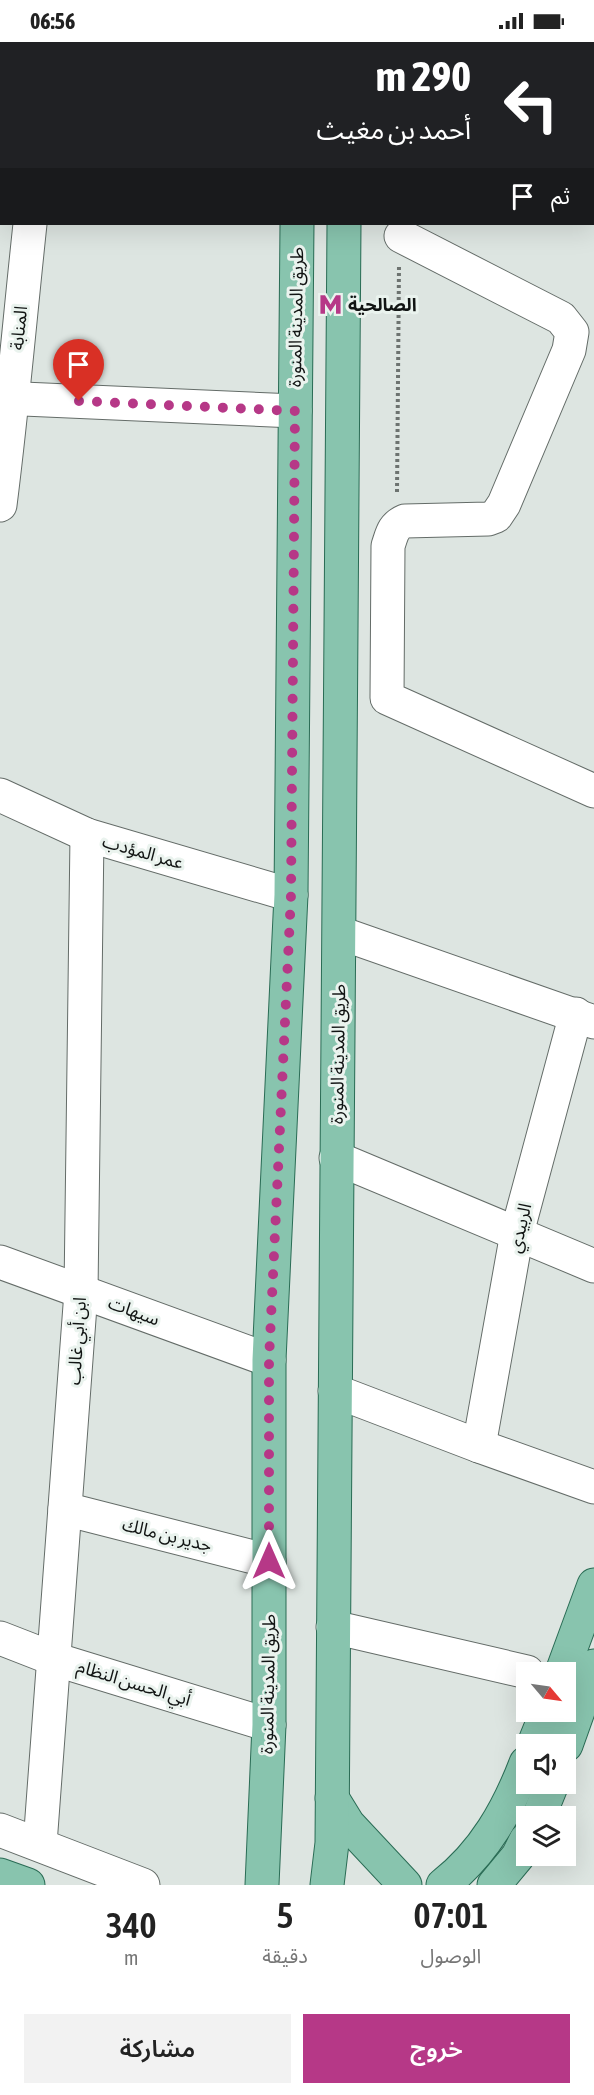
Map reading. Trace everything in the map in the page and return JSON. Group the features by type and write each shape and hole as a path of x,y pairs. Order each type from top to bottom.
{"main road":[{"name":"طريق المدينة المنورة","path":"262,1885 269,1725 269,1360 291,895 297,225"},
{"name":"طريق المدينة المنورة","path":"327,1885 332,1843 344,225"},
{"path":"566,1662 594,1585"},
{"path":"570,1734 594,1666"},
{"path":"443,1885 457,1874 487,1840 516,1788"},
{"path":"332,1798 360,1838 405,1885"},
{"path":"494,1885 516,1856"},
{"path":"0,1875 28,1885"}],"street":[{"name":"المنابة","path":"0,505 7,398 16,352 30,225"},
{"path":"401,236 561,318 572,332 569,350 504,504 496,516 488,519 405,521 397,525 388,546 387,698 594,791"},
{"path":"7,398 295,411"},
{"name":"عمر المؤدب","path":"0,795 87,836 291,895"},
{"name":"ابن أبي غالب","path":"40,1844 81,1292 87,836"},
{"path":"340,933 585,1018"},
{"name":"الربيدي","path":"479,1446 517,1233 585,1018"},
{"path":"336,1158 594,1266"},
{"name":"سيهات","path":"0,1262 269,1360"},
{"path":"335,1391 479,1446 594,1486"},
{"name":"جدير بن مالك","path":"65,1509 269,1561"},
{"path":"333,1627 516,1669"},
{"name":"أبي الحسن النظام","path":"0,1638 54,1659 269,1725"},
{"path":"0,1830 143,1885"}],"path":[{"path":"397,525 398,272 401,236"}],"place":[{"name":"الصالحية","path":"330,305"}],"route":[{"path":"79,401 295,411 291,895 269,1360 269,1561"}]}
